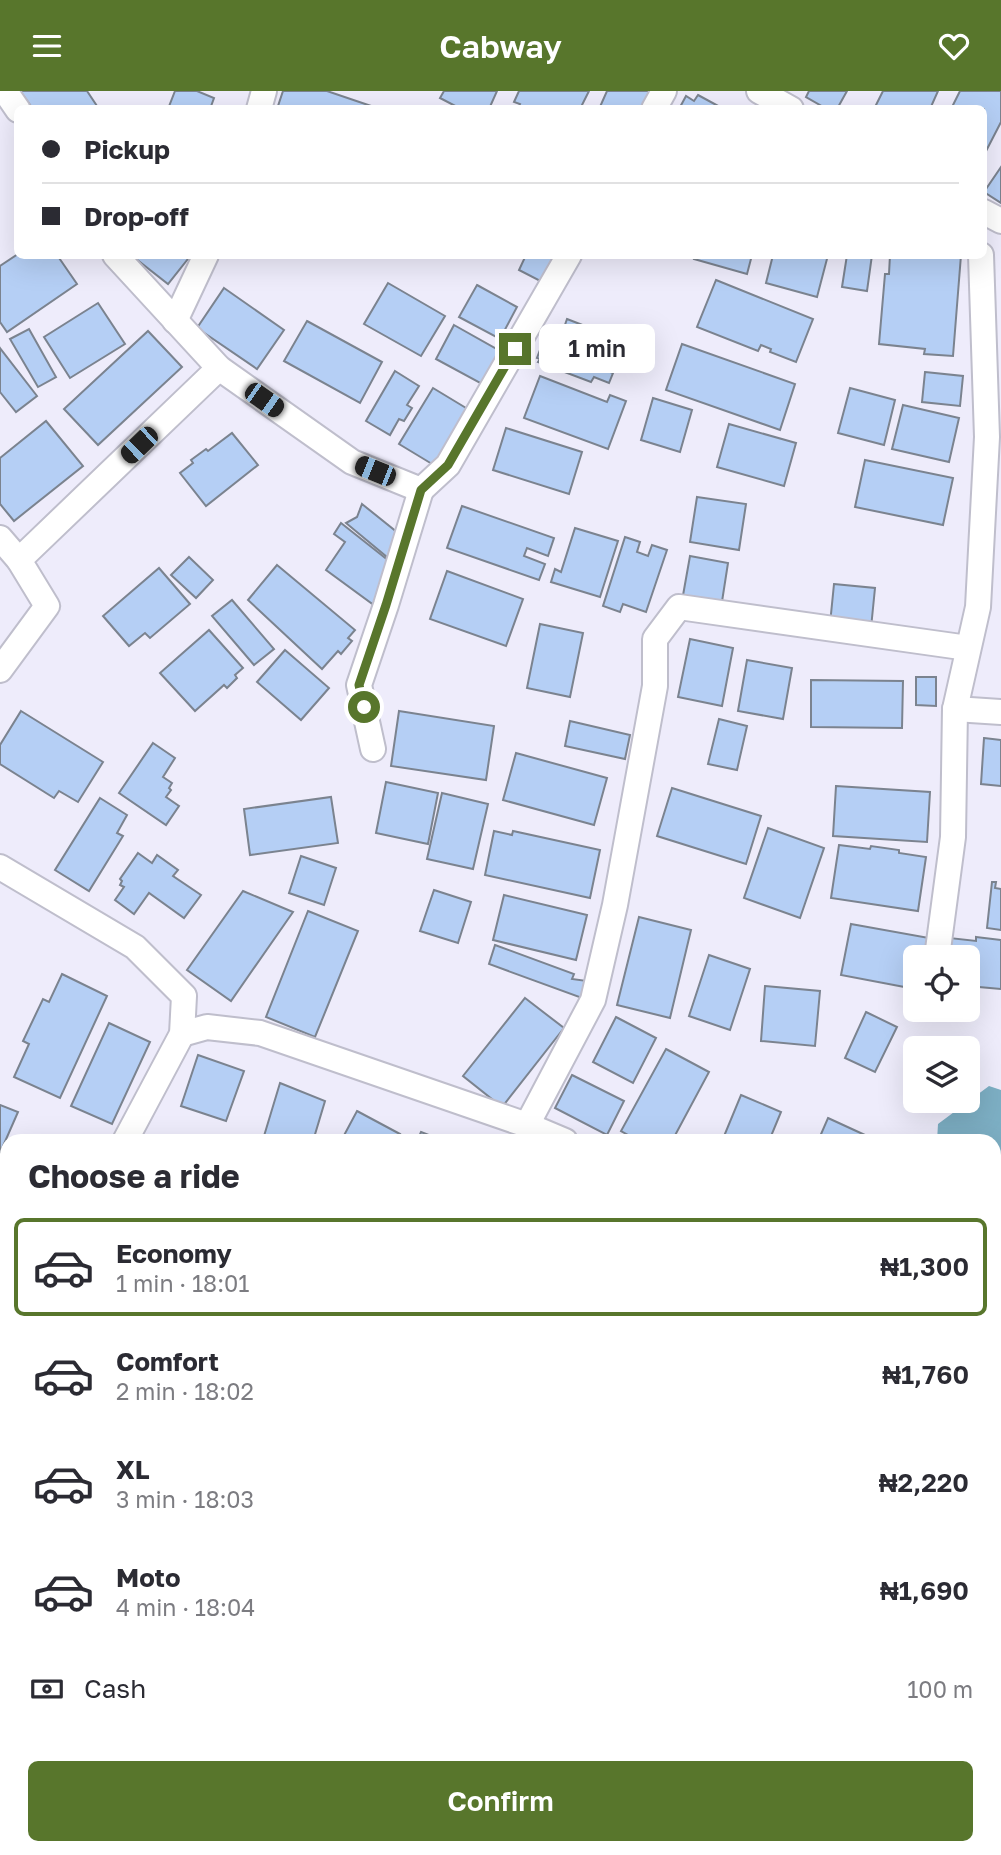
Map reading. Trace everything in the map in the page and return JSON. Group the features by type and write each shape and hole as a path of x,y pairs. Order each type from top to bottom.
{"street":[{"path":"759,91 784,105"},
{"path":"119,259 219,368 352,462 421,490"},
{"path":"175,321 204,259"},
{"path":"373,749 359,685 421,490 448,465 567,259"},
{"path":"939,945 953,837 955,709 978,607 986,437 981,259"},
{"path":"19,560 219,368"},
{"path":"0,538 19,560 47,606 0,670"},
{"path":"527,1125 593,1000 615,905 655,685 656,639 679,607 968,648"},
{"path":"955,709 1001,712"},
{"path":"0,867 135,947 184,996 182,1034 129,1134"},
{"path":"182,1034 207,1027 260,1033 548,1134"}],"water":[{"path":"989,1086 1001,1090 1001,1134 937,1134 938,1124 953,1113 980,1113 980,1093"}],"building":[{"path":"20,91 87,91 96,105 30,105"},
{"path":"175,91 197,91 214,98 211,105 170,105"},
{"path":"283,91 327,91 368,105 278,105"},
{"path":"444,91 497,91 491,105 453,105 440,98"},
{"path":"519,91 589,91 582,105 520,105 514,102"},
{"path":"607,91 652,91 652,105 601,105"},
{"path":"809,91 847,91 839,105 820,105 806,97"},
{"path":"883,91 938,91 932,105 876,105"},
{"path":"960,91 1001,91 1001,122 987,149 987,105 953,105"},
{"path":"698,95 716,105 681,105 686,96 694,101"},
{"path":"1001,167 1001,203 987,194 987,188"},
{"path":"14,257 14,259 60,259 77,284 7,332 0,322 0,266"},
{"path":"136,259 188,259 168,284"},
{"path":"524,259 567,259 548,285 519,270"},
{"path":"694,259 751,259 747,274"},
{"path":"772,259 827,259 817,297 766,283"},
{"path":"846,259 871,259 867,291 842,287"},
{"path":"890,259 961,259 953,356 924,354 925,349 879,344 885,274 889,274"},
{"path":"716,280 813,319 796,362 770,352 771,349 761,345 758,351 697,327"},
{"path":"388,283 445,316 421,356 364,324"},
{"path":"477,285 517,307 500,339 459,317"},
{"path":"224,288 284,330 257,369 197,328"},
{"path":"98,303 125,344 70,378 44,337"},
{"path":"567,319 624,341 613,369 567,351 565,356 613,373 609,383 594,377 591,382 538,362 543,342 557,348"},
{"path":"307,321 382,362 360,403 284,361"},
{"path":"454,325 500,351 482,384 436,359"},
{"path":"29,329 56,377 38,387 10,339"},
{"path":"148,331 182,367 98,445 64,409"},
{"path":"682,344 795,384 780,430 666,390"},
{"path":"0,348 37,396 16,412 0,392"},
{"path":"395,371 419,386 407,405 412,408 404,421 399,419 390,435 366,421"},
{"path":"925,372 963,376 960,406 922,402"},
{"path":"540,376 607,402 610,395 626,401 608,449 524,418"},
{"path":"433,388 471,411 437,467 399,444"},
{"path":"850,388 895,400 884,445 838,433"},
{"path":"653,398 692,410 680,452 641,440"},
{"path":"903,405 959,418 949,462 892,449"},
{"path":"46,421 83,466 14,521 0,504 0,458"},
{"path":"729,424 796,443 784,486 717,467"},
{"path":"506,428 582,452 569,494 493,470"},
{"path":"232,433 258,465 206,506 180,473 193,463 191,460"},
{"path":"865,460 953,478 943,525 855,507"},
{"path":"697,497 746,504 739,550 690,542"},
{"path":"362,504 403,537 387,557 346,523 357,517"},
{"path":"462,506 554,538 548,556 527,548 524,556 545,564 539,580 447,548"},
{"path":"341,523 408,576 382,611 326,570 345,542 334,534"},
{"path":"575,528 618,541 600,597 551,582 555,569 561,572"},
{"path":"625,537 640,542 637,552 648,556 652,545 667,550 646,612 623,604 620,612 603,606"},
{"path":"690,556 728,563 721,608 682,601"},
{"path":"189,557 213,580 196,598 171,575"},
{"path":"277,565 355,630 348,638 352,641 341,654 338,651 322,669 248,600"},
{"path":"159,568 190,604 150,638 145,633 129,646 103,616"},
{"path":"447,571 523,599 506,646 430,619"},
{"path":"834,584 875,588 871,628 830,624"},
{"path":"232,600 274,649 254,665 212,616"},
{"path":"540,624 583,633 570,697 527,688"},
{"path":"209,630 243,668 227,688 224,685 195,711 160,673"},
{"path":"690,639 733,648 722,706 678,697"},
{"path":"285,650 329,688 301,720 257,682"},
{"path":"747,660 792,668 783,719 738,711"},
{"path":"916,677 936,677 936,706 916,705"},
{"path":"811,680 903,681 902,728 811,727"},
{"path":"21,711 103,762 78,802 59,791 54,798 0,764 0,745"},
{"path":"399,711 494,726 486,780 391,766"},
{"path":"719,719 747,726 737,770 708,764"},
{"path":"570,721 630,735 625,759 565,746"},
{"path":"984,738 1001,740 1001,786 981,784"},
{"path":"153,743 175,758 163,777 172,783 166,797 179,806 166,825 119,793"},
{"path":"516,753 607,778 594,825 503,800"},
{"path":"386,782 438,793 428,844 376,833"},
{"path":"836,786 930,792 927,842 833,836"},
{"path":"672,788 761,816 746,864 657,836"},
{"path":"442,793 488,804 473,869 427,859"},
{"path":"331,797 338,843 250,855 244,809"},
{"path":"100,798 127,815 117,833 123,836 89,891 55,870"},
{"path":"768,828 824,848 800,918 744,898"},
{"path":"494,831 512,835 513,831 600,850 590,898 485,875"},
{"path":"839,845 870,849 871,846 926,857 918,911 831,898"},
{"path":"138,853 152,863 157,855 178,870 173,876 201,895 184,918 149,893 134,914 115,900 124,887 120,885 120,879"},
{"path":"301,856 336,868 324,905 289,893"},
{"path":"992,882 996,882 995,888 1001,889 1001,930 987,928"},
{"path":"434,890 471,902 458,943 420,931"},
{"path":"243,891 293,912 231,1001 187,970"},
{"path":"504,895 587,915 576,960 493,940"},
{"path":"308,911 358,931 315,1037 266,1017"},
{"path":"639,917 691,930 670,1018 617,1005"},
{"path":"851,924 929,938 928,945 903,945 903,987 841,975"},
{"path":"976,937 1001,940 1001,989 980,987 980,945 950,945 950,938 976,941"},
{"path":"495,945 574,974 572,979 587,981 582,998 489,964"},
{"path":"709,955 750,969 730,1030 689,1016"},
{"path":"62,974 107,996 60,1098 14,1077 29,1044 23,1041 43,999 49,1002"},
{"path":"765,986 820,991 815,1046 761,1041"},
{"path":"525,998 564,1028 502,1107 463,1076"},
{"path":"866,1012 897,1027 875,1072 845,1058"},
{"path":"616,1017 656,1038 633,1083 593,1062"},
{"path":"109,1023 150,1042 112,1124 71,1106"},
{"path":"666,1049 709,1072 676,1134 626,1134 621,1131"},
{"path":"198,1055 244,1071 226,1121 181,1106"},
{"path":"572,1075 624,1101 608,1134 555,1108"},
{"path":"280,1083 325,1101 315,1134 265,1134"},
{"path":"741,1095 781,1112 772,1134 725,1134"},
{"path":"0,1105 18,1112 8,1134 0,1134"},
{"path":"357,1111 400,1134 345,1134"},
{"path":"828,1118 863,1134 821,1134"}],"route":[{"path":"364,707 359,685 421,490 448,465 515,349"}]}
